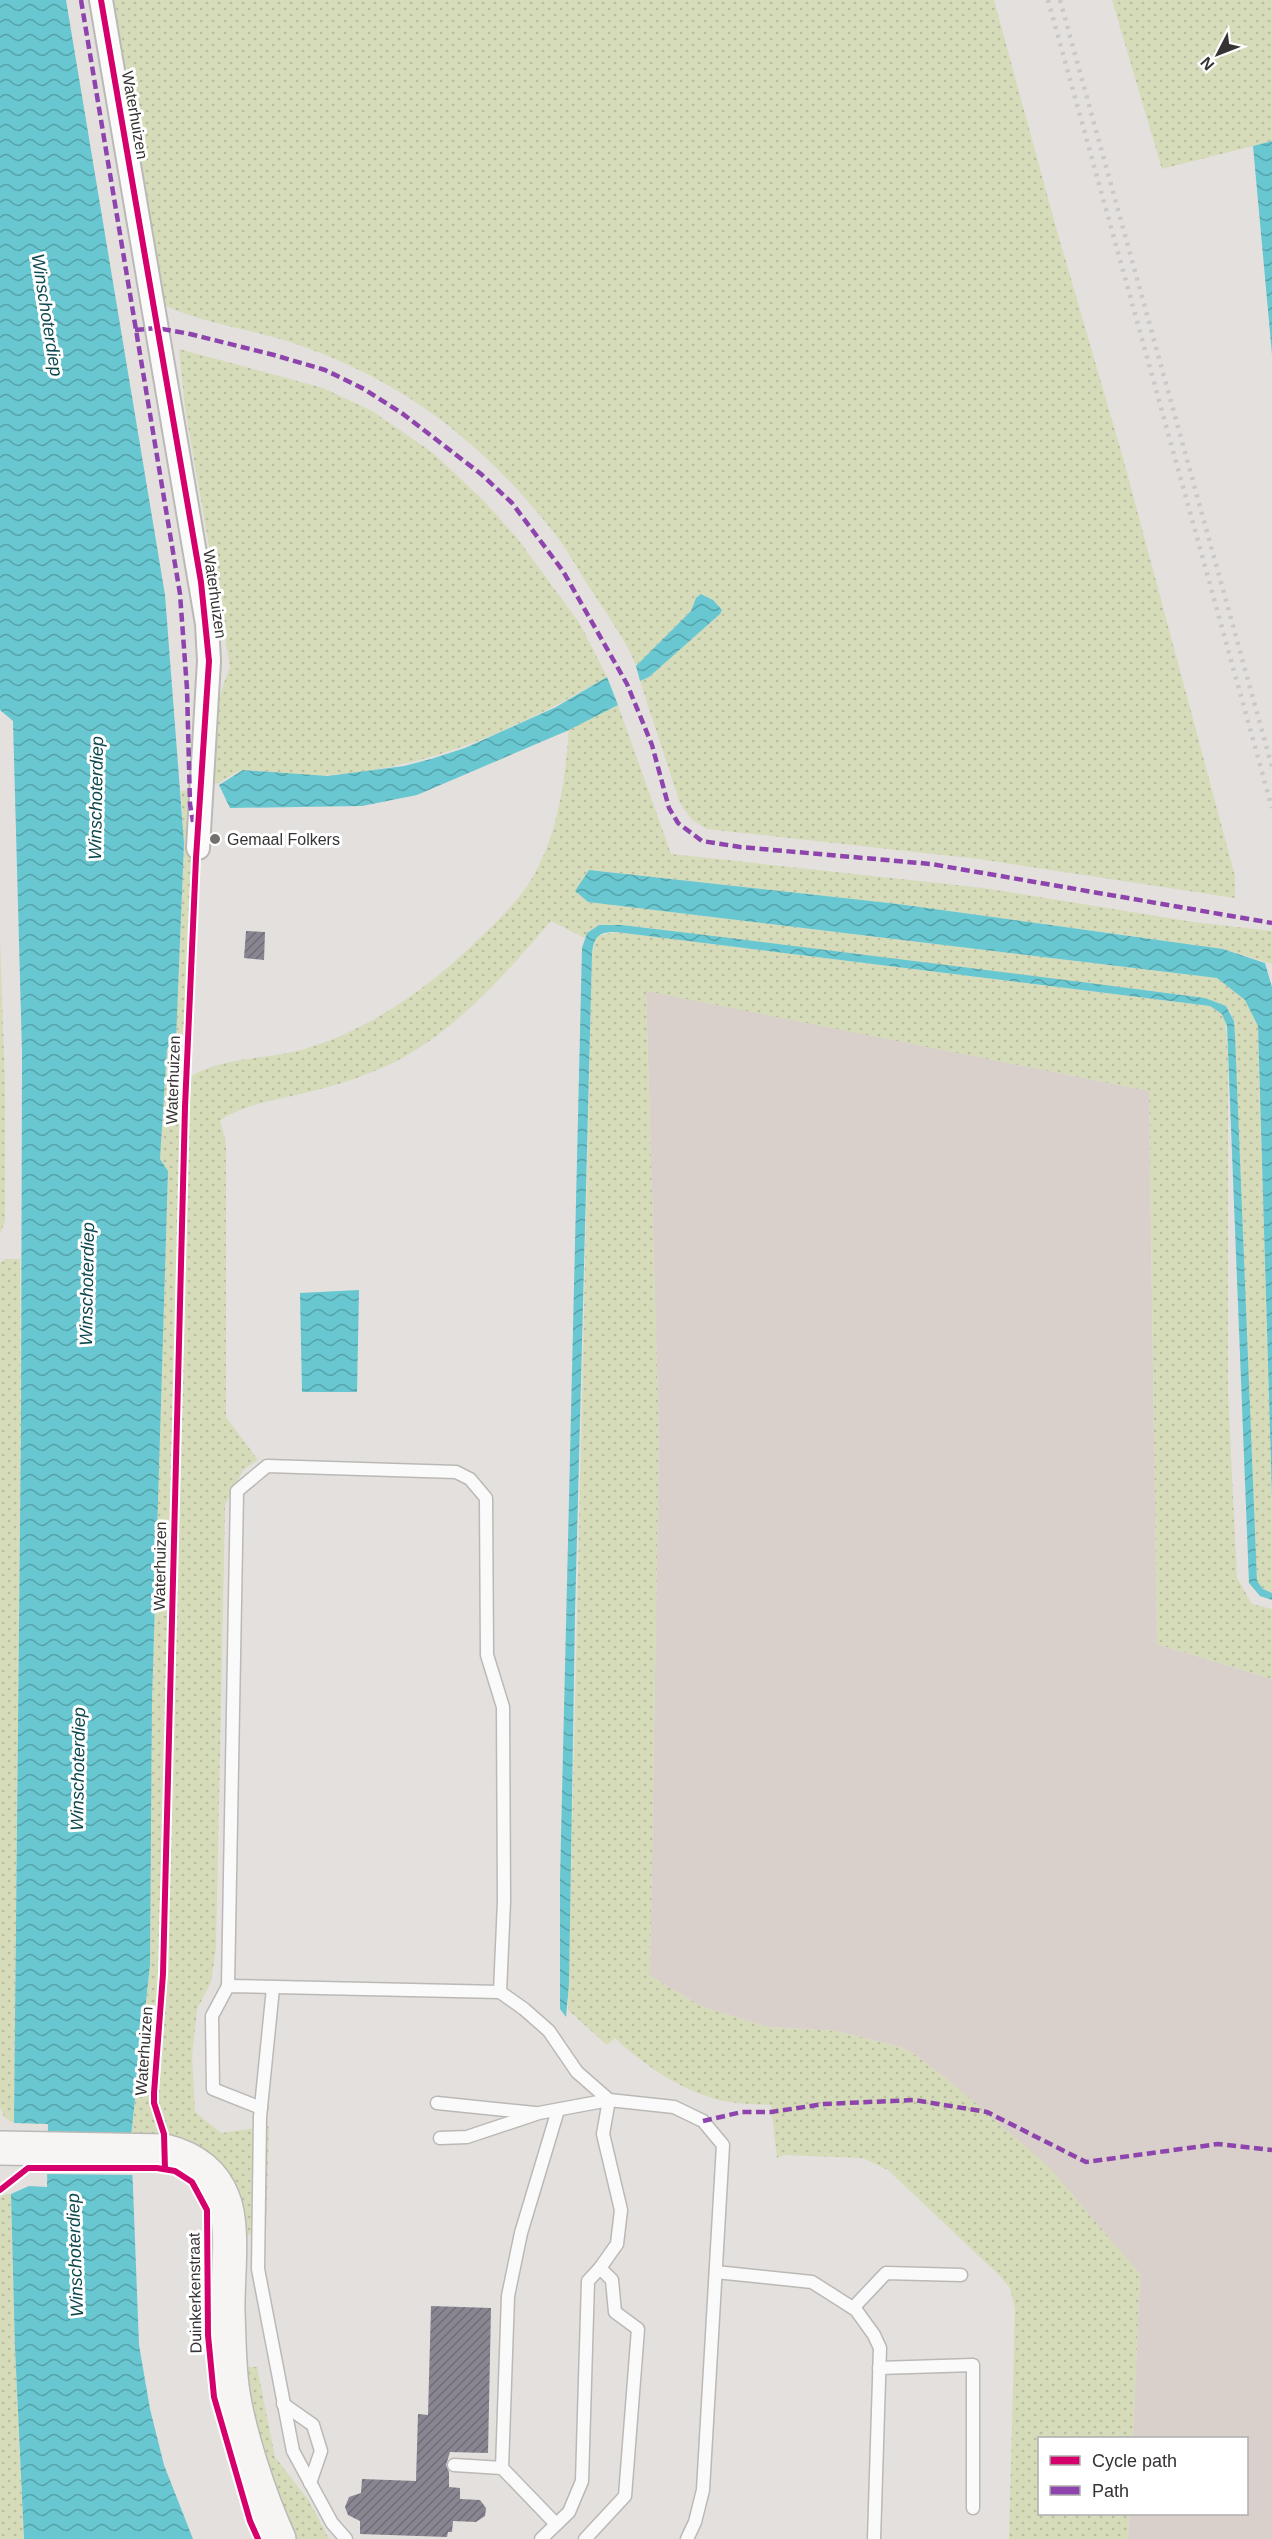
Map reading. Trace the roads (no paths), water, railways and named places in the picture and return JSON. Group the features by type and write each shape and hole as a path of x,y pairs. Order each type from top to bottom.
{"main road":[{"name":"Duinkerkenstraat","path":"0,2148 156,2150 178,2154 201,2167 218,2186 228,2214 228,2315 232,2385 240,2423 279,2539"}],"street":[{"name":"Waterhuizen","path":"101,0 204,603 209,661 198,848"}],"lane":[{"path":"261,2108 213,2089 212,2016 228,1986 237,1491 267,1466 456,1472 470,1479 486,1498 487,1655 503,1707 504,1901 500,1992"},
{"path":"228,1986 500,1992 524,2008 549,2031 578,2072 609,2100"},
{"path":"273,1988 261,2108 258,2269 293,2451 332,2523 345,2539"},
{"path":"541,2539 568,2512 582,2481 588,2281 617,2244 621,2210 603,2134 609,2100"},
{"path":"440,2138 467,2137 539,2113 609,2100 674,2107 703,2121 723,2145 703,2490 695,2522 687,2539"},
{"path":"437,2103 539,2113"},
{"path":"502,2468 508,2296 521,2233 558,2110"},
{"path":"585,2539 625,2496 638,2329 615,2312 612,2280 600,2268"},
{"path":"716,2272 812,2282 853,2308 874,2335 880,2348 874,2539"},
{"path":"853,2308 886,2273 962,2275"},
{"path":"879,2368 973,2365 973,2508"},
{"path":"283,2404 313,2425 321,2451 310,2483"},
{"path":"454,2465 502,2468 556,2524"}],"water":[{"name":"Winschoterdiep","path":"0,0 66,0 165,595 184,843 176,1040 167,1049 160,1159 168,1171 152,1701 150,1965 131,2136 139,2345 150,2409 164,2465 193,2539 24,2539 15,2348 11,2194 29,2186 47,2187 48,2124 14,2123 22,1053 13,721 0,710"},
{"path":"1272,141 1272,354 1253,146"},
{"path":"701,594 713,600 722,610 720,614 649,677 640,681 636,666 691,611 696,598"},
{"path":"607,677 618,705 569,730 417,795 362,806 230,808 219,785 243,770 328,776 404,766 431,759 465,748 556,707"},
{"path":"589,870 898,904 1223,949 1265,963 1272,987 1272,1498 1258,1026 1245,1000 1217,978 588,902 575,891"},
{"path":"599,925 622,925 1097,984 1205,998 1226,1006 1234,1021 1235,1036 1257,1581 1263,1589 1272,1593 1272,1600 1260,1596 1249,1583 1227,1026 1222,1014 1210,1006 616,932 600,935 595,941 592,956 575,1613 569,1984 566,2017 560,2009 560,1880 582,948 587,933"},
{"path":"359,1290 357,1392 302,1392 300,1293"}],"railway":[{"path":"1048,0 1272,808"},
{"path":"1060,0 1272,767"}],"place":[{"name":"Gemaal Folkers","path":"215,839"}]}
